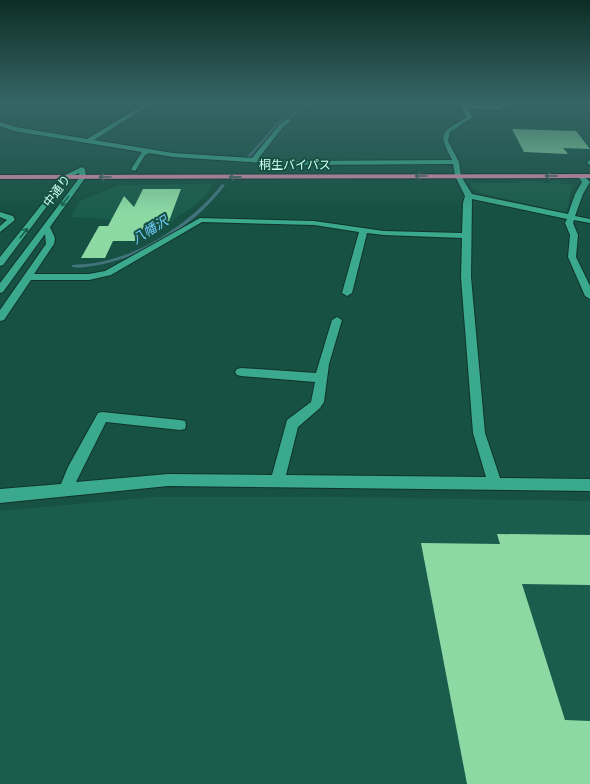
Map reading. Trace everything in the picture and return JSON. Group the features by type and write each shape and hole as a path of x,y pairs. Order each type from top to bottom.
{"highway":[{"name":"桐生バイパス","path":"119,169 590,169"},
{"name":"桐生バイパス","path":"85,172 461,169 586,176"},
{"path":"0,177 67,173"}],"street":[{"path":"68,139 173,155 312,163 461,169"},
{"path":"87,142 92,139"},
{"path":"252,160 270,139"},
{"path":"445,139 461,169 469,196 467,203 466,277 479,433 495,484"},
{"path":"134,169 143,154 147,152"},
{"name":"中通り","path":"0,264 67,173 85,172"},
{"name":"中通り","path":"0,290 85,172"},
{"path":"586,176 586,182 579,194 569,223 574,235 572,257 590,296"},
{"path":"469,196 590,221"},
{"path":"0,214 10,218 11,220 0,230"},
{"path":"28,277 89,277 108,273 196,222 205,220 314,223 363,231 467,236"},
{"path":"0,318 50,244 51,238 46,226"},
{"path":"347,293 363,231"},
{"path":"277,482 292,424 316,405 322,388 321,378 337,320"},
{"path":"240,372 321,378"},
{"path":"67,488 73,471 102,417 180,425"},
{"path":"0,496 67,488 168,480 590,485"}],"shaded area":[{"path":"559,180 562,184 573,184 566,213 484,194 474,190 470,183 519,183 518,181 541,181 543,183 551,183 550,181"},
{"path":"213,184 206,195 194,206 158,230 139,224 95,218 70,217 80,201 118,185"},
{"path":"155,497 340,497 590,501 590,784 0,784 0,511"}],"building":[{"path":"517,139 582,139 590,149 563,148 568,154 524,152"},
{"path":"143,189 181,189 169,221 146,222 137,241 113,241 105,258 81,258 99,226 108,226 124,196 134,207"},
{"path":"497,534 590,535 590,585 522,584 565,720 590,721 590,784 467,784 421,543 500,544"}],"waterway":[{"name":"八幡沢","path":"244,162 265,139"},
{"name":"八幡沢","path":"73,266 113,261 131,255 145,248 161,239 191,218 215,195 223,185"}]}
